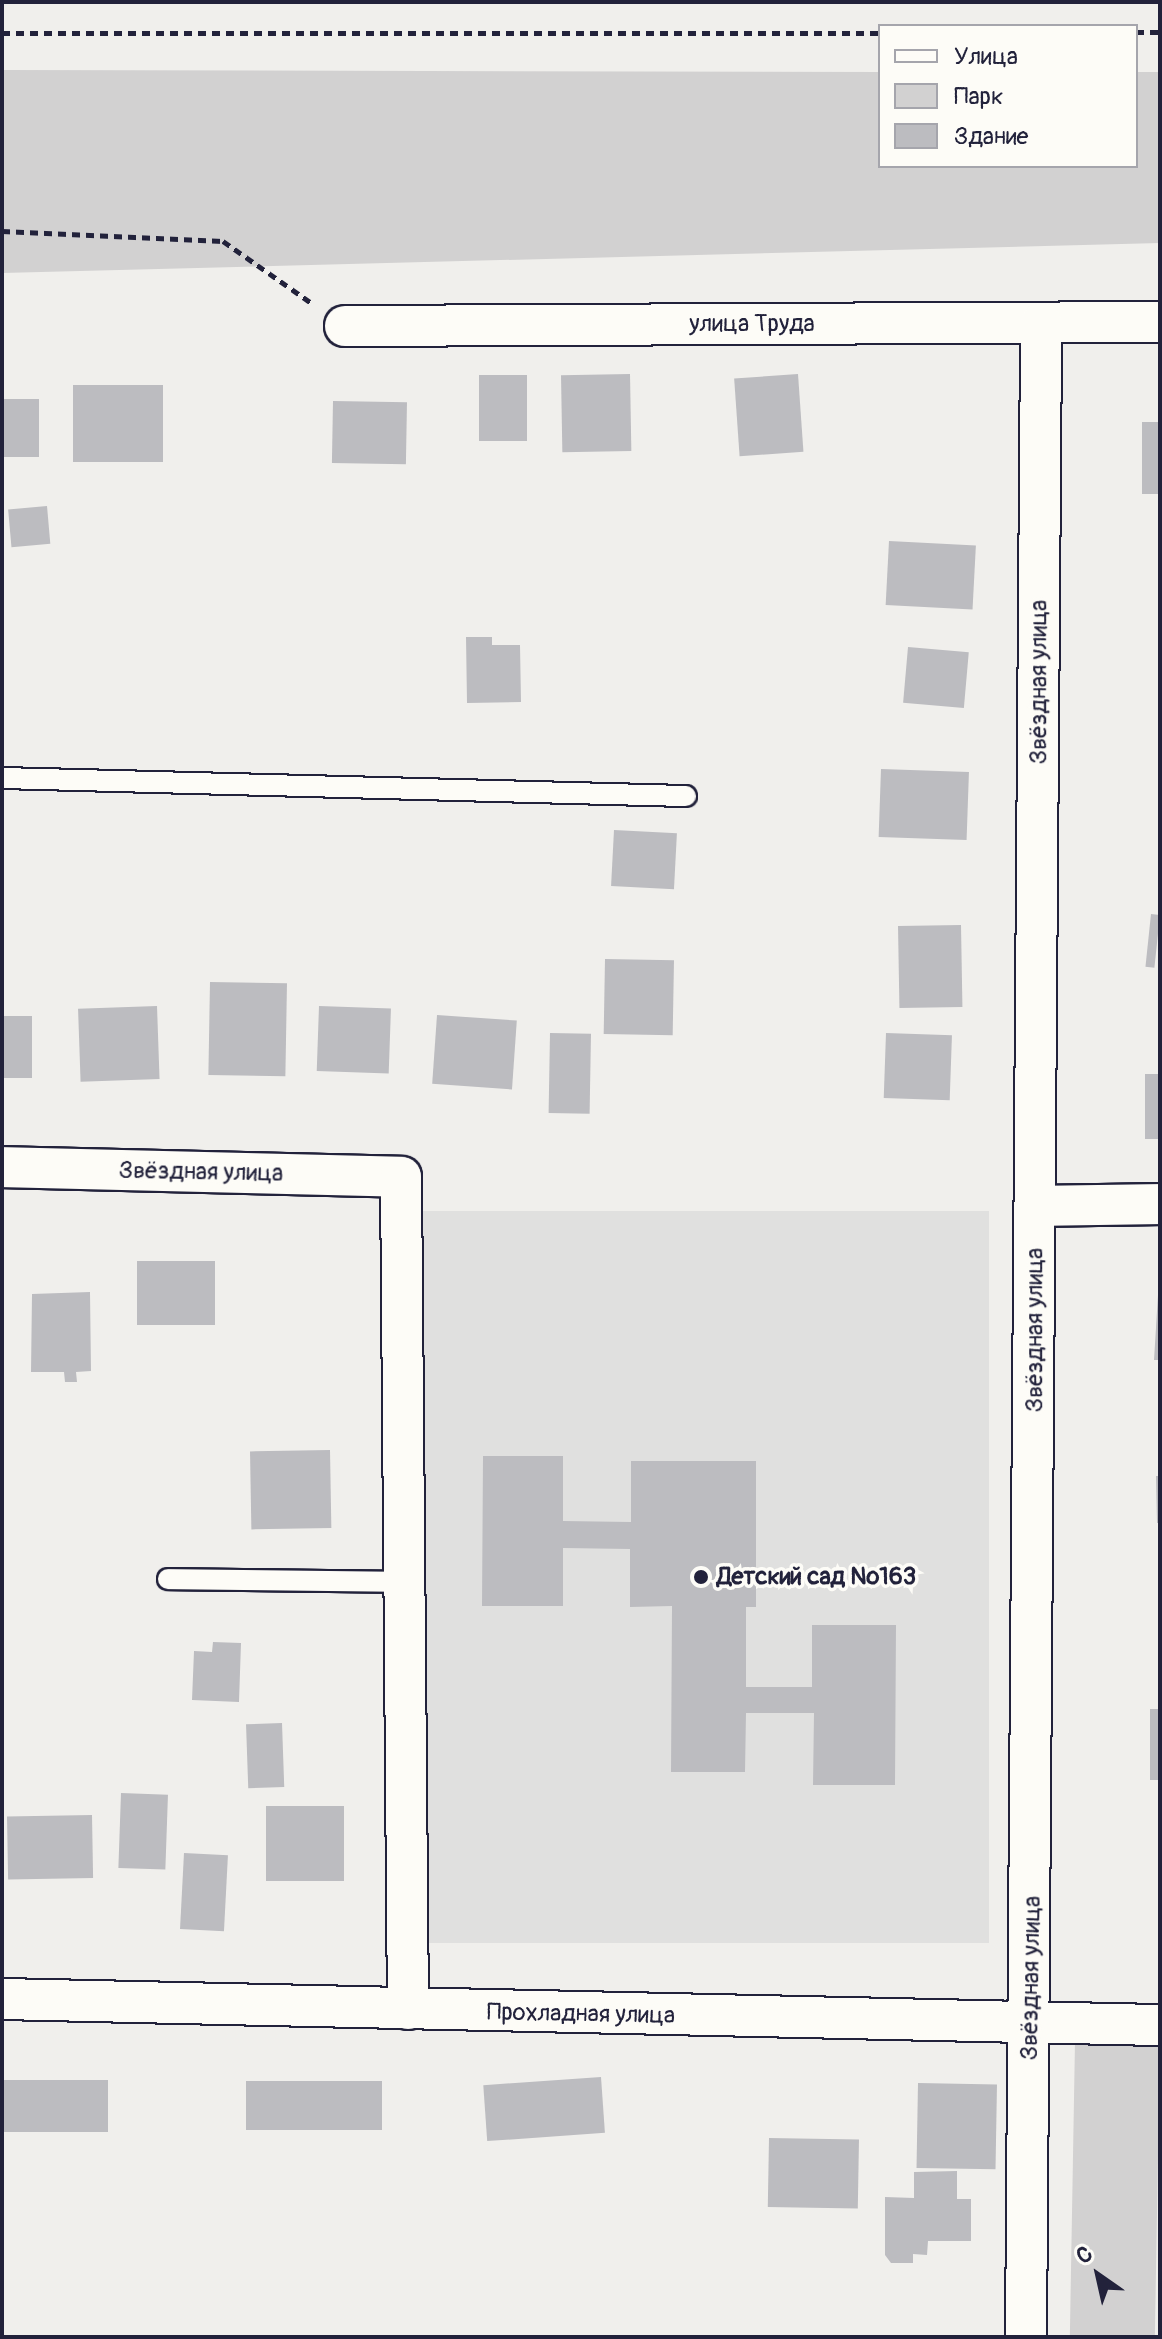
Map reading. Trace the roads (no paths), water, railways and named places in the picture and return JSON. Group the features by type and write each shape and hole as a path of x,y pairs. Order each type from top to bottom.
{"street":[{"name":"улица Труда","path":"345,326 1160,322"},
{"name":"Звёздная улица","path":"1026,2337 1041,323"},
{"name":"Звёздная улица","path":"2,1167 401,1177 404,1582"},
{"path":"1036,1206 1160,1204"},
{"path":"404,1582 408,2009"},
{"name":"Прохладная улица","path":"2,1999 1030,2025 1160,2025"}],"lane":[{"path":"2,778 686,796"},
{"path":"168,1579 404,1582"}],"place":[{"name":"Детский cад №163","path":"701,1577"}]}
